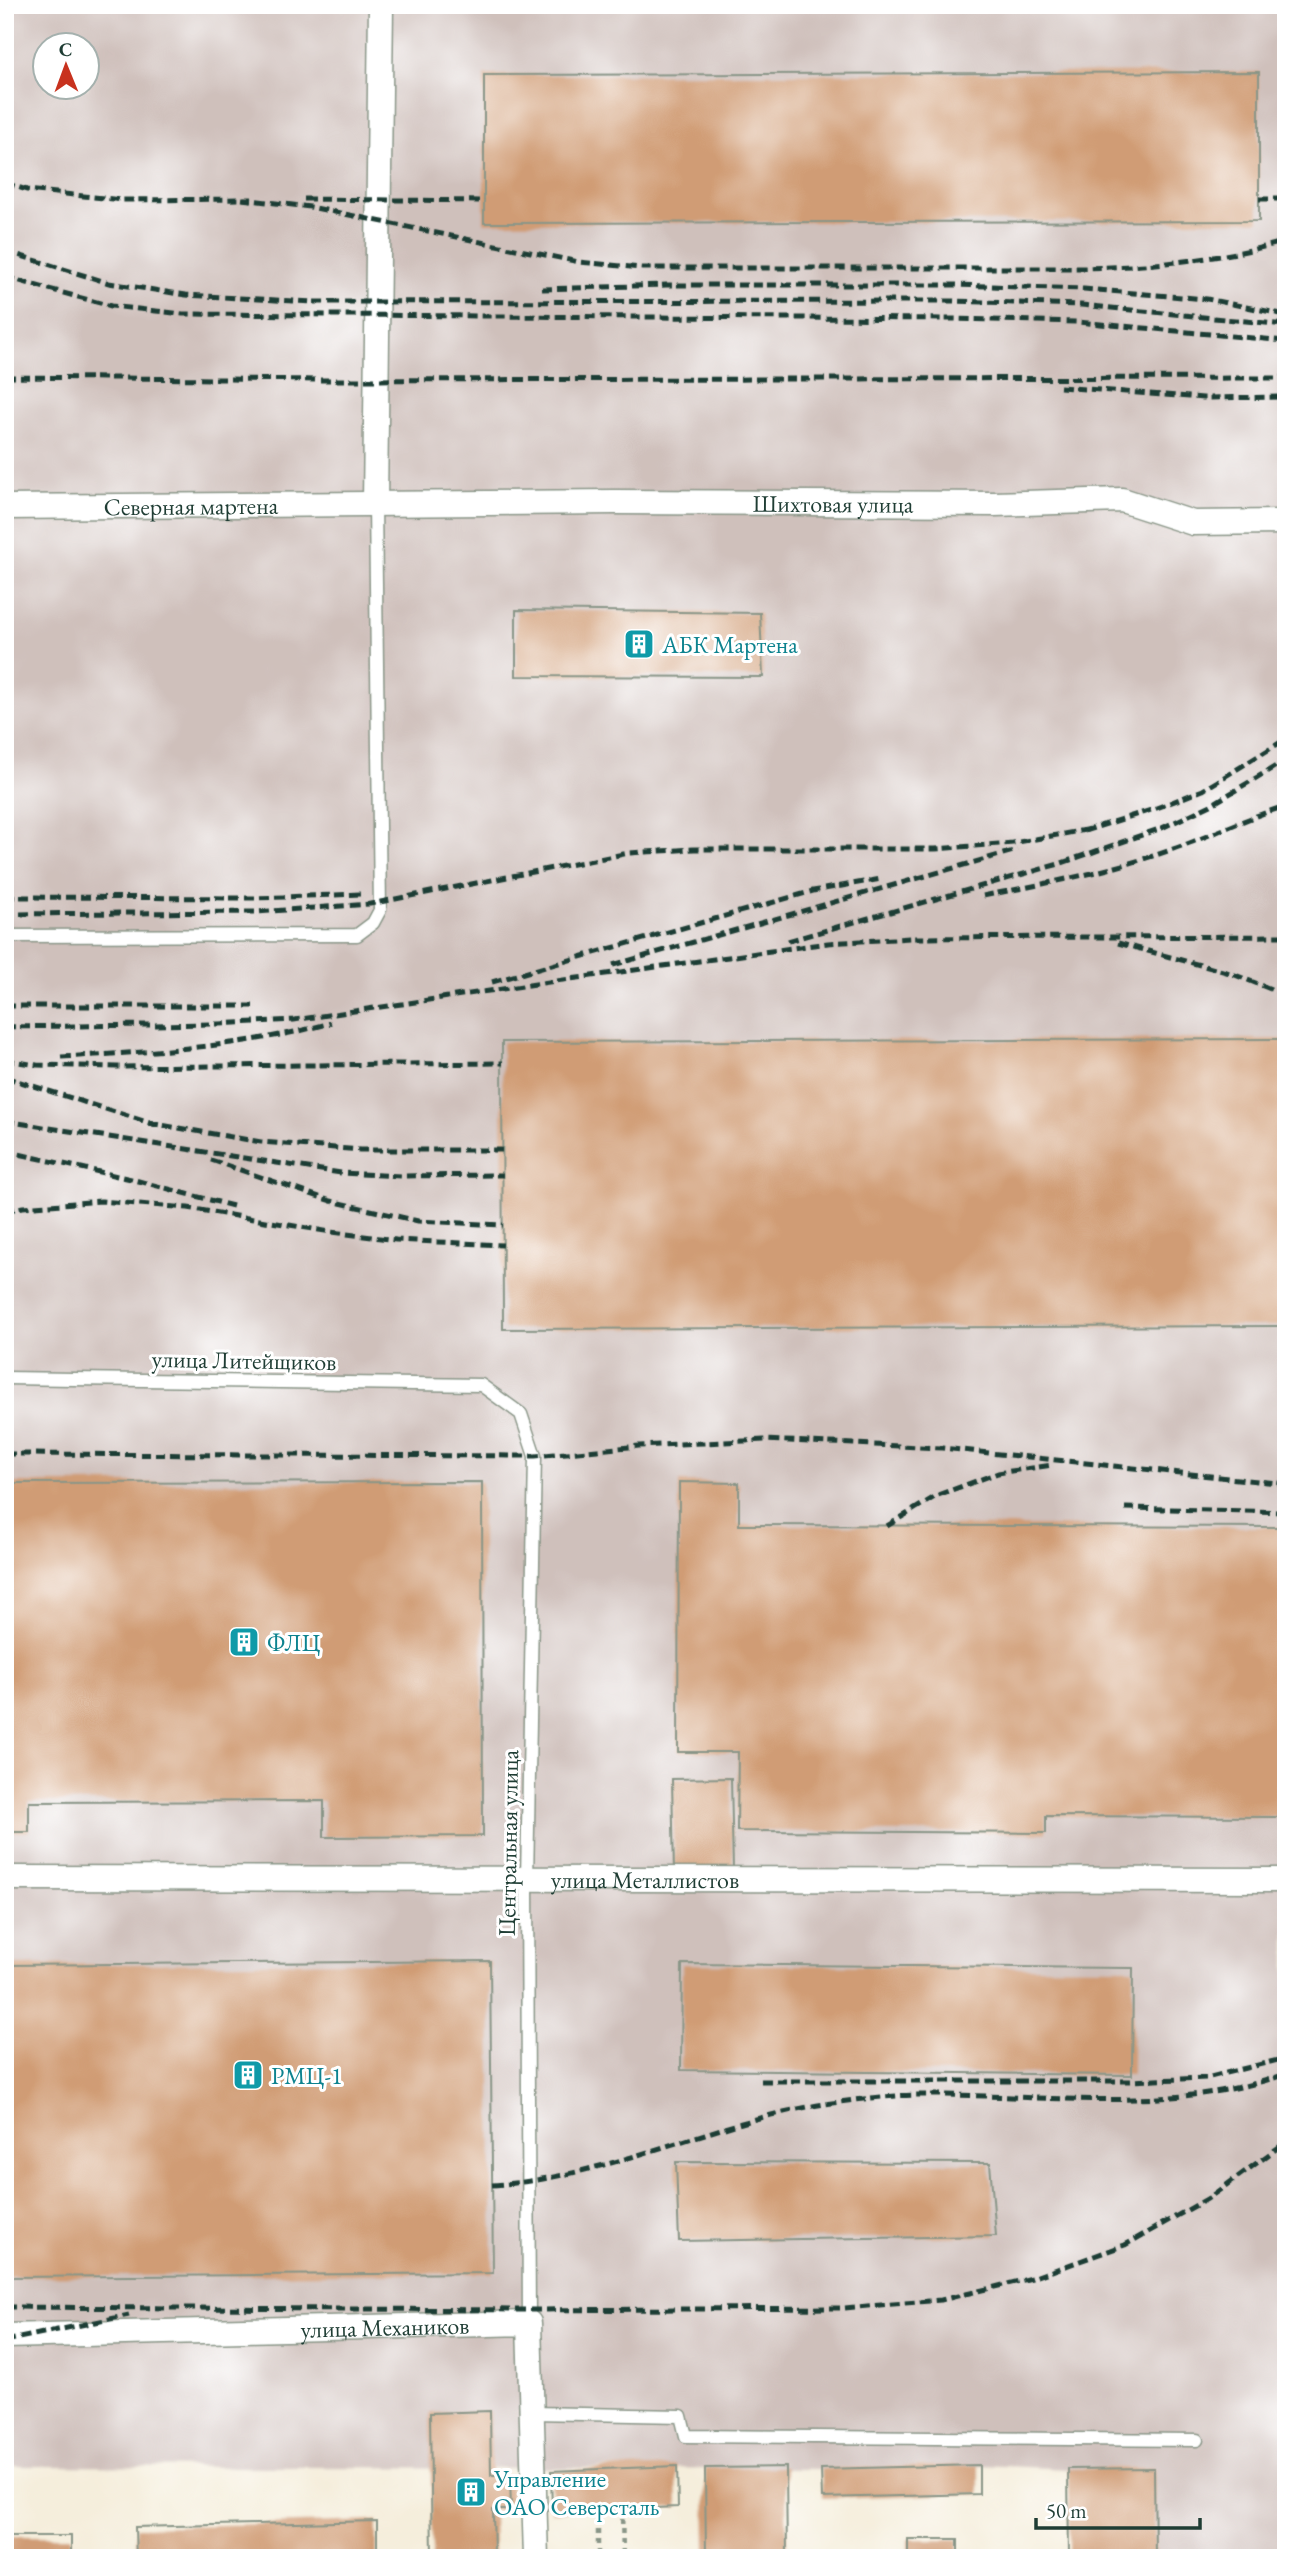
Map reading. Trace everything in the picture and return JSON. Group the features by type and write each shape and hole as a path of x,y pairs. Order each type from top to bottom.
{"street":[{"path":"375,503 381,5"},
{"name":"Шихтовая улица","path":"375,503 995,504 1122,500 1193,523 1286,522"},
{"name":"Северная мартена","path":"5,507 375,503"},
{"name":"улица Металлистов","path":"5,1878 1286,1880"},
{"path":"529,2323 536,2558"},
{"name":"улица Механиков","path":"5,2336 529,2323"}],"lane":[{"path":"5,936 357,935 373,923 380,910 375,503"},
{"name":"улица Литейщиков","path":"5,1378 481,1385"},
{"name":"Центральная улица","path":"481,1385 520,1414 534,1456 527,1880 529,2323"},
{"path":"533,2413 681,2416 686,2436 1197,2440"}],"path":[{"path":"622,2509 624,2556"},
{"path":"598,2510 598,2558"}],"shaded area":[{"path":"5,5 1286,5 1286,2558 1155,2558 1153,2468 1068,2469 979,2465 821,2469 5,2466"}],"building":[{"path":"1259,72 1259,221 484,223 484,75"},
{"name":"АБК Мартена","path":"516,610 760,613 763,677 516,676"},
{"path":"1286,1039 1286,1326 503,1329 502,1042"},
{"name":"ФЛЦ","path":"482,1482 483,1836 324,1837 324,1801 29,1802 29,1832 5,1832 5,1483"},
{"path":"679,1482 739,1483 739,1525 1286,1527 1286,1817 1046,1816 1046,1833 737,1831 738,1752 678,1752"},
{"path":"731,1778 733,1870 674,1872 672,1779"},
{"name":"РМЦ-1","path":"490,1961 493,2273 5,2277 5,1965"},
{"path":"682,1964 1133,1968 1132,2075 681,2070"},
{"path":"676,2162 990,2163 996,2236 679,2241"},
{"name":"Управление OAO Северсталь","path":"490,2411 491,2475 510,2475 511,2510 493,2510 494,2558 432,2558 430,2413"},
{"path":"979,2465 979,2494 822,2498 821,2469"},
{"path":"677,2466 678,2507 552,2512 551,2471"},
{"path":"786,2467 787,2558 706,2558 705,2468"},
{"path":"1154,2468 1155,2558 1069,2558 1068,2469"},
{"path":"377,2521 377,2558 136,2558 135,2527"},
{"path":"5,2536 71,2536 71,2558 5,2558"},
{"path":"908,2539 958,2539 958,2558 908,2558"}],"railway":[{"path":"1121,5 1286,11"},
{"path":"5,183 27,190 122,200 252,199"},
{"path":"242,199 310,207 579,262 642,268 1110,267 1211,257 1286,241"},
{"path":"304,199 484,201"},
{"path":"1259,199 1286,199"},
{"path":"5,251 109,283 186,295 312,302 952,301 1081,305 1286,325"},
{"path":"5,277 111,306 183,314 1078,322 1286,341"},
{"path":"542,289 666,285 956,285 1084,289 1207,299 1286,315"},
{"path":"5,377 326,380 1286,378"},
{"path":"1060,387 1203,398 1286,397"},
{"path":"1084,831 1203,790 1286,739"},
{"path":"788,941 1059,864 1162,828 1211,805 1286,760"},
{"path":"983,896 1129,863 1286,806"},
{"path":"5,914 257,912 370,904 629,853 694,849 935,849 1013,843 1091,829"},
{"path":"613,965 1017,850"},
{"path":"492,982 813,891 881,879"},
{"path":"5,897 256,898 360,894"},
{"path":"5,1027 218,1024 294,1020 828,943 911,938 1286,936"},
{"path":"1118,943 1230,973 1286,995"},
{"path":"5,1006 253,1006"},
{"path":"61,1057 232,1043 331,1023"},
{"path":"5,1060 37,1065 117,1067 503,1063"},
{"path":"5,1077 159,1126"},
{"path":"5,1121 341,1173 403,1176 503,1175"},
{"path":"149,1123 261,1142 360,1150 503,1150"},
{"path":"5,1151 131,1179 233,1206"},
{"path":"211,1160 331,1201 418,1221 503,1225"},
{"path":"5,1211 23,1207 101,1201 188,1208 396,1240 503,1245"},
{"path":"5,1454 535,1456 639,1446 765,1440 942,1448 1286,1484"},
{"path":"887,1526 938,1495 998,1473 1052,1465"},
{"path":"1125,1508 1286,1512"},
{"path":"761,2081 1130,2081 1206,2078 1286,2058"},
{"path":"492,2185 579,2171 747,2122 832,2103 922,2095 1106,2100 1151,2098 1242,2087 1286,2074"},
{"path":"5,2307 529,2310 844,2308 941,2300 1032,2278 1125,2245 1207,2199 1286,2142"},
{"path":"5,2341 129,2315"}],"place":[{"name":"АБК Мартена","path":"639,644"},
{"name":"ФЛЦ","path":"244,1642"},
{"name":"РМЦ-1","path":"248,2075"},
{"name":"Управление OAO Северсталь","path":"471,2492"}]}
